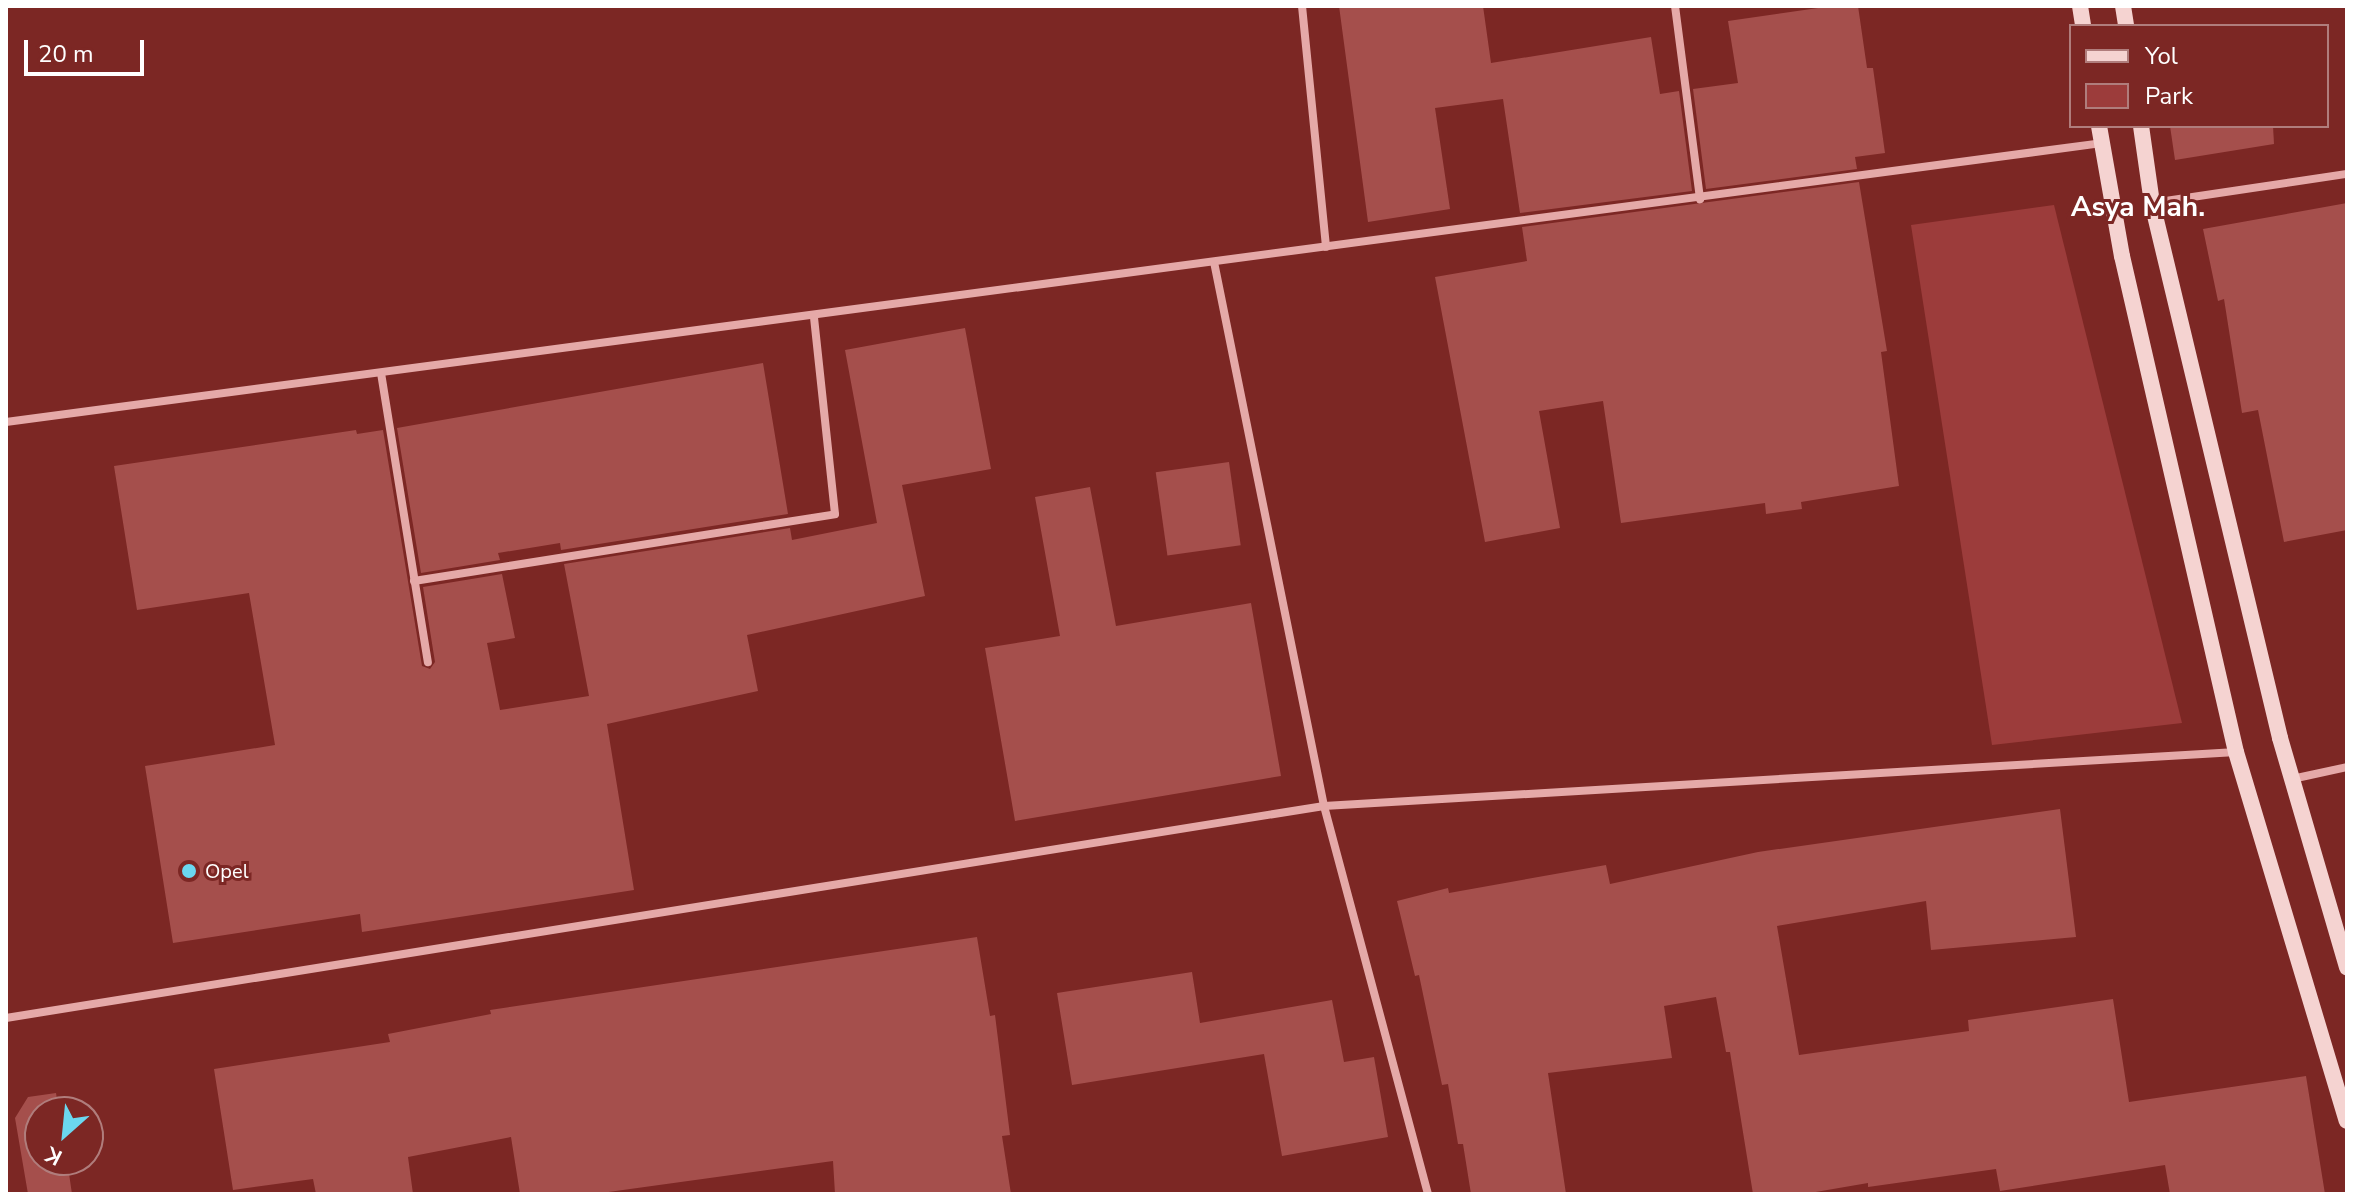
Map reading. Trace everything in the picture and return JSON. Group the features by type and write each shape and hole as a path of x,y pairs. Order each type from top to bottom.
{"main road":[{"path":"2141,128 2152,203 2292,779 2347,967"},
{"path":"2100,134 2122,256 2236,752 2347,1121"}],"street":[{"path":"1302,6 1326,247"},
{"path":"1675,6 1700,199"},
{"path":"6,422 1700,199 2100,134"},
{"path":"2152,203 2347,174"},
{"path":"1214,262 1324,806 1428,1194"},
{"path":"414,581 835,514 814,316"},
{"path":"381,373 428,662"},
{"path":"6,1018 1324,806 2236,752"},
{"path":"2292,779 2347,767"}],"green space":[{"path":"2054,205 2182,723 1992,745 1911,225"}],"building":[{"path":"1339,6 1483,6 1491,63 1651,37 1660,94 1679,91 1692,191 1520,213 1503,99 1435,108 1450,209 1368,222"},
{"path":"1832,6 1858,6 1867,68 1873,68 1885,153 1855,157 1857,169 1706,189 1693,89 1738,83 1728,21"},
{"path":"2170,128 2273,128 2274,144 2175,160"},
{"path":"1859,182 1887,351 1881,352 1899,486 1801,502 1802,509 1766,514 1765,503 1621,523 1603,401 1539,411 1560,528 1485,542 1435,277 1527,261 1522,227"},
{"path":"2347,203 2347,530 2284,542 2258,410 2242,413 2224,299 2218,301 2203,229"},
{"path":"965,328 991,469 902,485 925,596 747,635 758,691 607,724 634,890 362,932 360,914 173,943 145,766 275,745 249,593 137,610 114,466 356,430 357,434 383,430 422,666 430,669 435,662 423,587 502,574 515,638 487,643 500,710 589,696 564,564 790,528 792,540 877,523 845,350"},
{"path":"763,363 788,514 561,550 560,543 498,553 500,560 421,573 397,428"},
{"path":"1229,462 1241,545 1167,555 1156,472"},
{"path":"1090,487 1116,626 1251,603 1281,776 1015,821 985,648 1060,636 1035,497"},
{"path":"2060,809 2076,937 1931,950 1926,901 1777,926 1799,1055 1969,1031 1968,1020 2113,999 2129,1102 2306,1076 2325,1194 2170,1194 2165,1165 2000,1191 1996,1169 1868,1187 1868,1183 1804,1194 1753,1194 1730,1052 1726,1052 1716,997 1664,1006 1672,1058 1548,1073 1566,1194 1471,1194 1463,1144 1458,1144 1448,1084 1442,1085 1419,975 1415,976 1397,901 1448,888 1449,893 1606,865 1610,884 1758,852"},
{"path":"977,937 990,1016 995,1015 1010,1135 1002,1136 1011,1194 835,1194 833,1161 594,1194 520,1194 511,1137 408,1157 413,1194 316,1194 313,1179 233,1190 214,1069 390,1042 388,1034 491,1014 490,1010"},
{"path":"1192,972 1200,1023 1332,1000 1344,1062 1374,1057 1388,1137 1282,1156 1264,1054 1072,1085 1057,993"},
{"path":"24,1103 24,1171 15,1118"},
{"path":"25,1176 69,1176 72,1194 28,1194"}],"place":[{"name":"Opel","path":"189,871"}],"district":[{"name":"Asya Mah.","path":"2138,207"}]}
